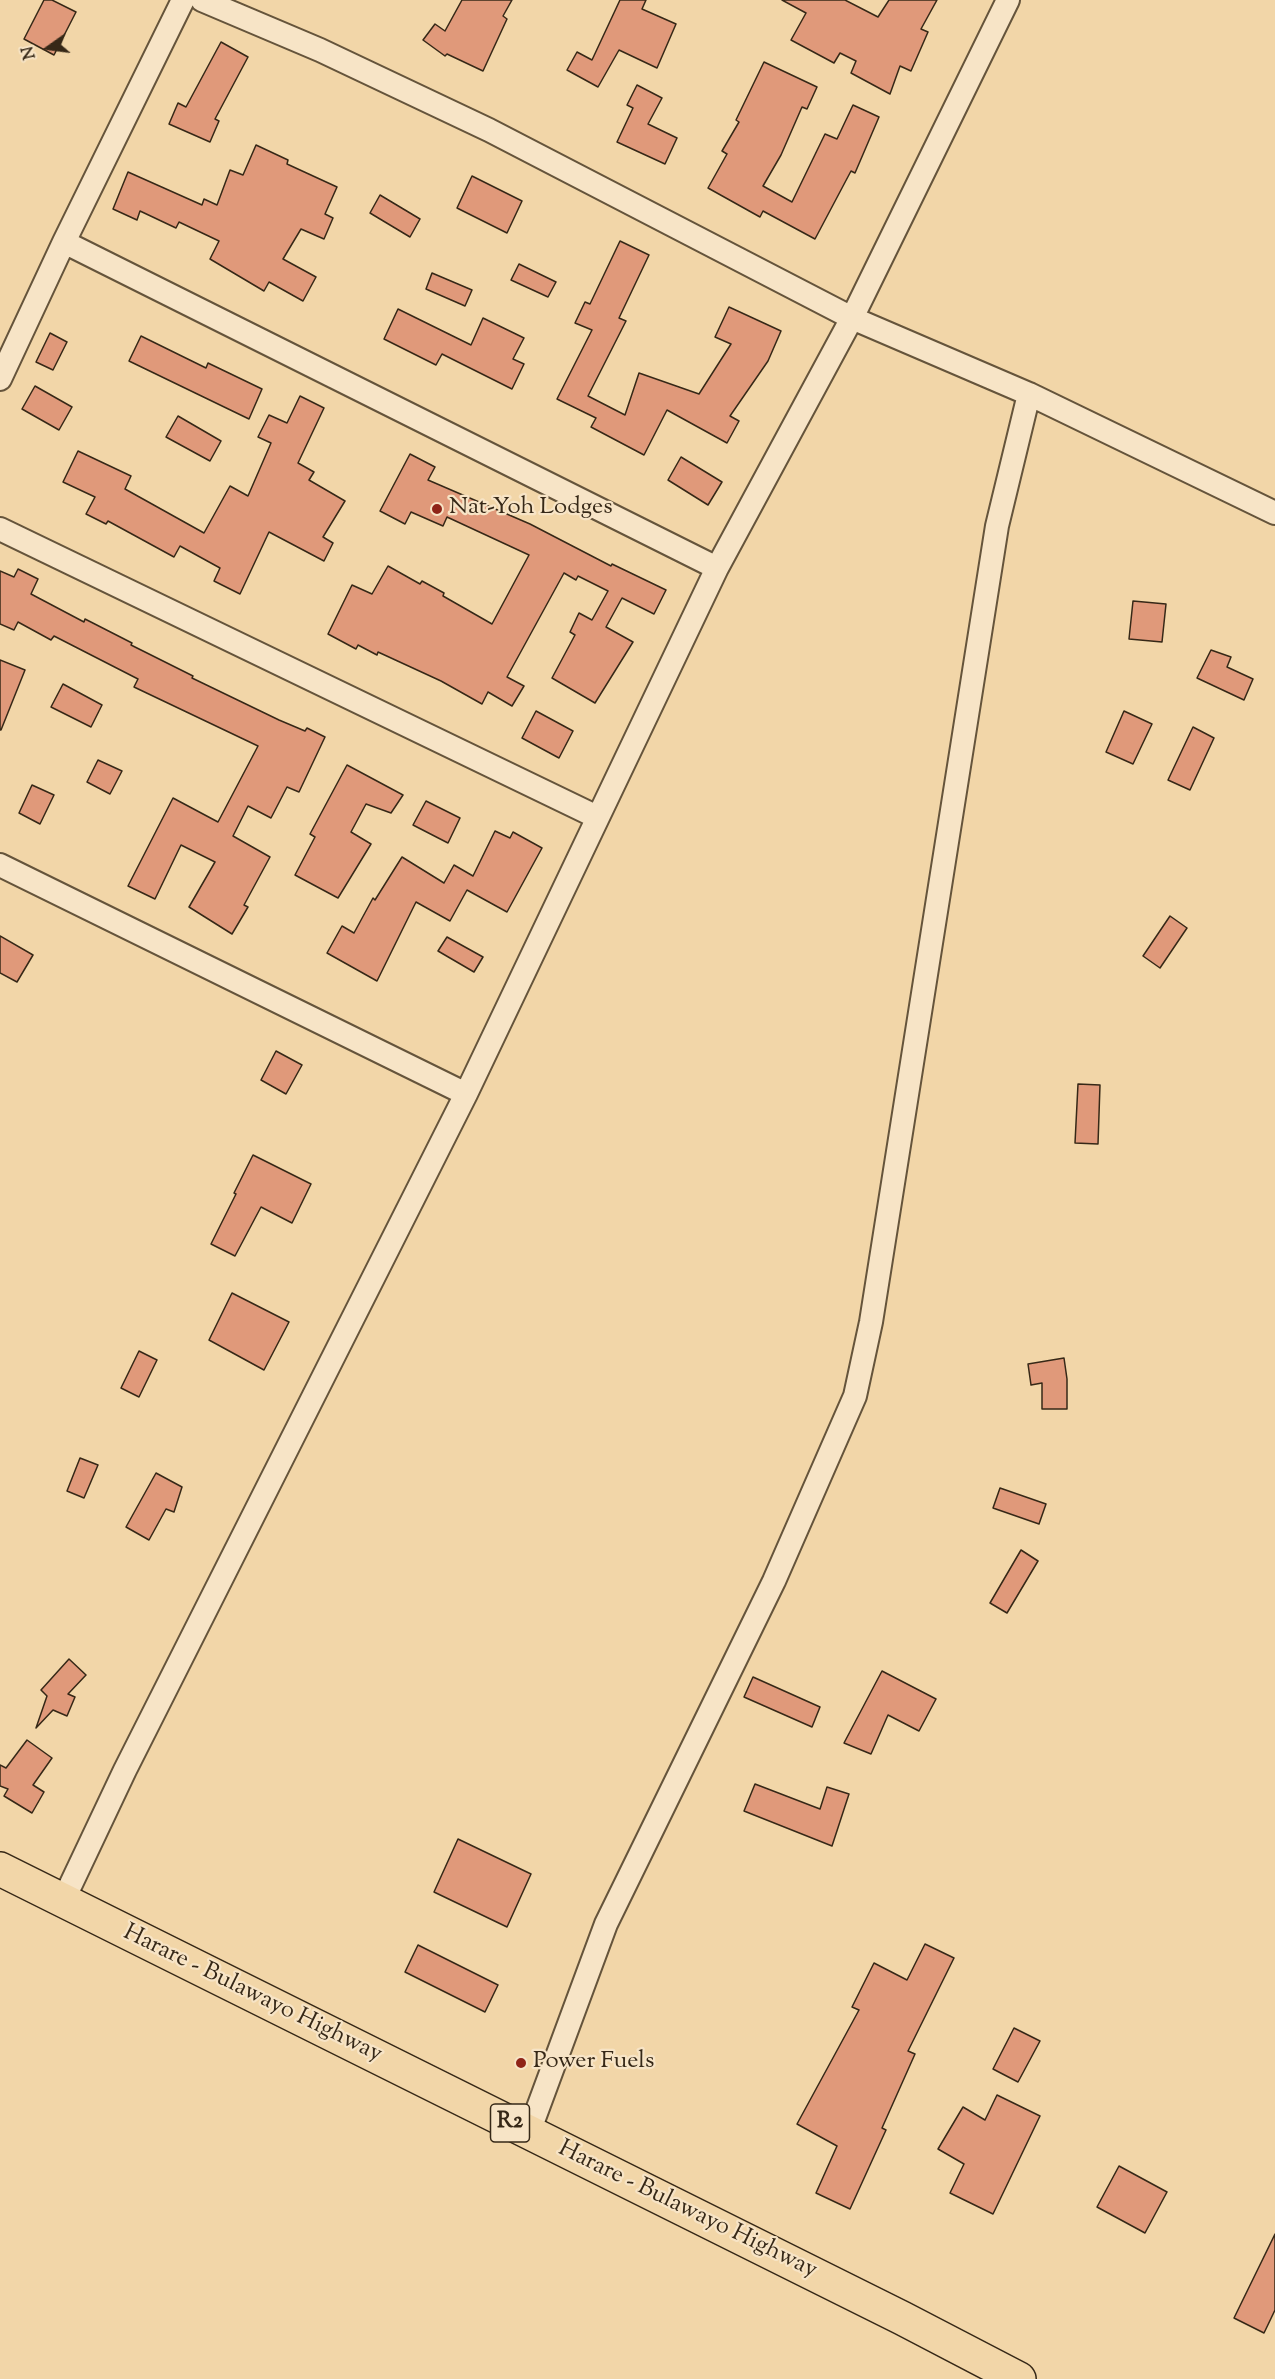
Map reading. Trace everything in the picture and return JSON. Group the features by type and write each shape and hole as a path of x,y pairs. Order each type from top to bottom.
{"highway":[{"name":"Harare - Bulawayo Highway","path":"0,1869 891,2312 1019,2379"}],"street":[{"path":"0,379 64,242 183,0"},
{"path":"202,0 320,50 489,130 852,318 1029,394 1275,513"},
{"path":"63,1901 125,1770 466,1094 717,568 852,318 1008,0"},
{"path":"64,242 717,568"},
{"path":"529,2132 606,1924 774,1581 855,1396 872,1323 997,526 1029,394"},
{"path":"0,529 597,817"},
{"path":"0,865 466,1094"}],"building":[{"path":"44,0 52,0 76,12 54,55 24,39"},
{"path":"462,0 512,0 503,16 507,19 483,71 447,54 445,56 423,40 435,24 445,31"},
{"path":"620,0 646,0 642,9 676,24 657,68 619,50 598,87 567,70 577,52 592,60"},
{"path":"782,0 845,0 878,17 889,0 937,0 921,29 928,32 911,71 900,66 890,94 851,73 856,61 840,53 834,63 791,40 806,13"},
{"path":"221,42 248,57 215,119 219,121 210,142 169,124 178,103 186,107"},
{"path":"764,62 817,87 807,109 802,107 781,155 763,186 792,202 825,134 837,139 853,105 879,117 855,173 851,171 815,239 763,211 760,217 708,188 727,154 722,151 739,122 736,120"},
{"path":"637,85 662,98 648,124 677,138 665,164 617,142 633,108 627,105"},
{"path":"256,145 288,160 287,164 337,187 325,214 333,218 324,239 301,229 283,259 316,277 303,301 269,282 264,291 210,259 219,241 179,222 176,228 140,211 137,220 113,209 128,172 202,205 204,199 217,205 230,170 243,175"},
{"path":"472,176 522,201 507,233 457,208"},
{"path":"380,195 420,219 410,237 370,213"},
{"path":"620,241 649,255 619,318 626,321 588,396 625,415 639,373 699,394 731,344 715,337 729,307 781,331 768,361 730,416 739,421 727,443 667,410 644,455 591,427 596,418 557,399 592,330 575,323 585,302 590,304"},
{"path":"519,264 556,282 548,297 511,280"},
{"path":"432,273 472,290 465,306 426,289"},
{"path":"398,309 471,345 483,318 524,338 513,359 524,364 512,389 442,354 436,365 384,339"},
{"path":"50,333 67,342 53,370 36,362"},
{"path":"141,336 206,368 208,363 262,389 249,419 129,361"},
{"path":"35,386 72,407 59,430 22,409"},
{"path":"300,396 324,408 298,463 314,472 309,480 345,501 323,537 333,543 324,561 269,532 240,594 214,581 220,568 180,546 174,557 108,521 106,524 86,514 95,497 63,482 78,451 131,476 125,489 204,533 230,486 248,496 271,443 258,437 269,415 287,423"},
{"path":"178,416 221,441 210,461 166,437"},
{"path":"410,454 435,467 428,480 530,524 611,566 612,564 666,590 654,614 622,598 606,627 633,642 595,703 552,678 575,635 570,632 579,613 592,620 608,591 578,576 576,580 564,573 507,677 524,686 512,706 488,692 482,704 441,681 378,652 377,655 358,645 356,649 328,634 352,585 372,594 388,566 420,584 422,581 444,593 443,596 492,624 529,555 447,517 443,526 411,512 405,524 380,511"},
{"path":"681,457 722,482 708,505 668,480"},
{"path":"18,569 38,579 31,594 84,622 85,619 132,643 131,645 193,676 192,678 279,720 305,731 307,728 325,737 299,792 287,787 271,818 248,806 233,836 270,857 244,905 248,907 232,934 189,907 215,862 181,845 155,899 128,886 173,798 218,822 258,746 134,687 138,679 54,636 51,640 18,622 14,630 0,624 0,571 14,577"},
{"path":"1133,601 1166,604 1162,642 1129,639"},
{"path":"1211,650 1231,657 1227,667 1253,679 1244,700 1197,678"},
{"path":"0,660 25,670 1,730 0,730"},
{"path":"63,684 102,705 91,727 51,707"},
{"path":"536,711 573,731 559,758 522,738"},
{"path":"1124,711 1152,724 1133,764 1106,752"},
{"path":"1193,727 1214,738 1190,790 1168,780"},
{"path":"98,760 122,771 110,794 87,782"},
{"path":"347,765 403,795 391,813 366,804 351,832 371,844 338,898 295,875 315,837 310,834"},
{"path":"32,785 54,795 40,824 19,813"},
{"path":"426,801 460,818 448,843 413,825"},
{"path":"495,831 510,838 513,832 542,848 507,912 467,890 450,921 416,902 377,981 327,953 342,926 354,933 373,898 375,900 402,857 444,883 454,865 473,876"},
{"path":"1170,916 1187,928 1160,968 1143,956"},
{"path":"0,936 33,955 17,982 0,973"},
{"path":"447,937 483,957 474,972 438,951"},
{"path":"276,1051 302,1065 286,1094 261,1080"},
{"path":"1078,1084 1100,1085 1098,1144 1075,1143"},
{"path":"253,1155 311,1184 292,1223 261,1207 235,1256 211,1244"},
{"path":"232,1293 289,1322 264,1370 209,1340"},
{"path":"139,1351 157,1360 139,1397 121,1388"},
{"path":"1064,1358 1067,1409 1042,1409 1042,1383 1031,1385 1028,1364"},
{"path":"80,1458 98,1465 84,1498 67,1491"},
{"path":"156,1473 182,1487 174,1512 166,1509 149,1540 126,1527"},
{"path":"1000,1488 1046,1504 1039,1524 993,1508"},
{"path":"1021,1550 1038,1561 1007,1613 990,1603"},
{"path":"69,1659 86,1675 68,1694 75,1697 67,1716 53,1710 36,1728 47,1696 41,1690"},
{"path":"882,1671 936,1699 919,1731 888,1715 871,1754 844,1743"},
{"path":"753,1677 820,1707 812,1727 744,1697"},
{"path":"27,1740 52,1758 33,1785 44,1792 32,1813 4,1796 8,1789 0,1786 0,1765 6,1768"},
{"path":"755,1784 820,1809 827,1787 849,1794 832,1846 744,1811"},
{"path":"458,1839 531,1874 507,1927 434,1892"},
{"path":"925,1944 954,1958 908,2051 915,2054 882,2128 886,2130 850,2209 816,2193 837,2146 797,2124 859,2010 852,2007 874,1963 907,1980"},
{"path":"418,1945 498,1985 485,2012 405,1972"},
{"path":"1014,2028 1040,2041 1018,2082 993,2069"},
{"path":"997,2095 1040,2116 993,2214 950,2193 964,2164 938,2149 963,2107 985,2120"},
{"path":"1119,2166 1167,2192 1145,2233 1097,2207"},
{"path":"1275,2234 1275,2310 1264,2333 1234,2318"}],"place":[{"name":"Nat-Yoh Lodges","path":"437,509"},
{"name":"Power Fuels","path":"521,2063"}]}
